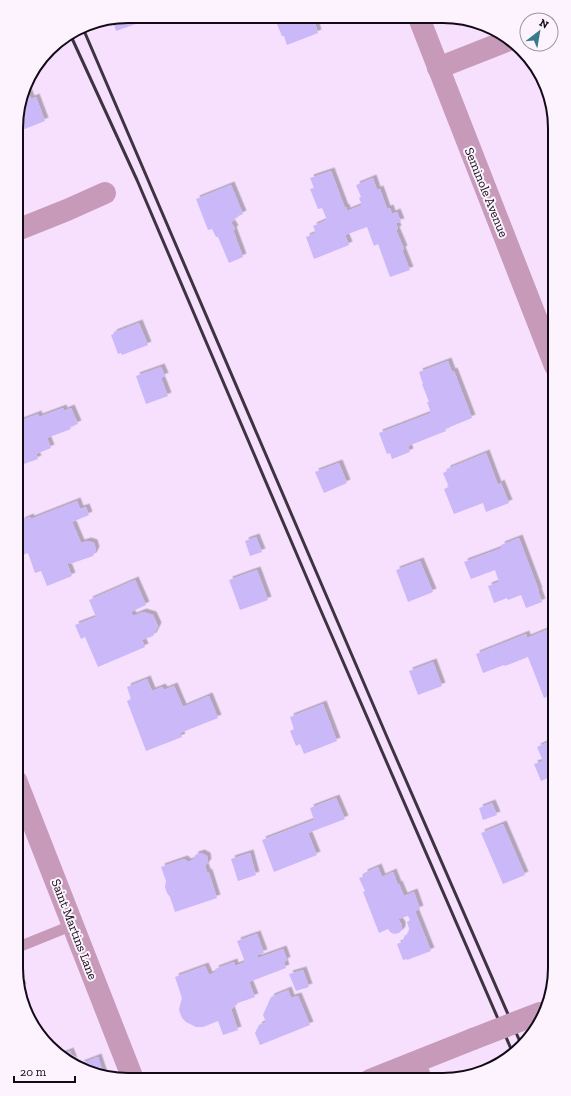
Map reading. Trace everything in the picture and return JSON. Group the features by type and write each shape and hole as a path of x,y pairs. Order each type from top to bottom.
{"street":[{"name":"Seminole Avenue","path":"420,23 548,348"},
{"path":"438,68 503,42"},
{"path":"23,228 105,193"},
{"name":"Saint Martins Lane","path":"23,798 131,1073"},
{"path":"407,1073 423,1070 473,1039 537,1014"}],"lane":[{"path":"23,945 73,925"}],"building":[{"path":"139,23 116,31 114,24"},
{"path":"277,23 315,23 318,33 287,45 284,36 282,36"},
{"path":"29,94 31,99 36,97 45,121 23,130 24,114"},
{"path":"331,171 347,211 362,205 359,198 361,197 356,185 373,178 377,190 380,189 387,209 390,208 392,214 397,212 401,222 396,223 398,229 396,230 404,249 402,250 410,270 390,277 378,244 374,246 367,227 345,235 349,245 314,259 306,237 316,233 313,226 327,220 322,208 318,209 310,189 314,188 310,178"},
{"path":"231,185 243,214 234,218 235,220 231,222 235,229 233,230 243,257 229,263 218,237 216,237 212,229 208,230 196,199"},
{"path":"139,323 148,345 122,355 121,353 118,354 111,335"},
{"path":"448,361 452,372 454,371 472,418 445,429 446,431 408,446 410,452 392,459 390,453 387,454 379,433 431,413 419,372"},
{"path":"161,367 165,376 161,378 168,396 146,404 136,376"},
{"path":"63,408 64,411 71,408 78,424 70,427 71,429 47,438 51,448 36,454 38,459 23,464 23,420 38,414 39,417"},
{"path":"486,453 498,485 501,483 509,503 486,512 483,503 454,514 444,489 449,487 443,473 447,471 447,469"},
{"path":"339,463 347,483 324,493 315,472"},
{"path":"77,501 80,509 86,507 89,515 72,522 81,543 88,541 94,543 96,550 93,556 70,564 69,562 67,563 72,576 47,586 41,571 35,573 28,553 23,555 23,520 30,517 31,519"},
{"path":"256,537 262,552 250,556 245,541"},
{"path":"519,538 542,602 526,608 521,595 494,603 488,586 499,582 495,570 471,579 464,562 502,548 501,545"},
{"path":"420,561 433,592 408,602 396,570"},
{"path":"257,570 268,600 240,610 229,580"},
{"path":"135,580 146,605 131,612 133,616 143,612 153,615 158,626 153,636 142,640 145,647 98,667 85,637 81,639 75,625 96,617 89,600"},
{"path":"548,629 548,696 544,698 528,657 483,673 476,654 526,634 527,638"},
{"path":"433,662 442,686 418,695 409,671"},
{"path":"147,679 152,691 162,687 164,690 174,686 183,707 209,696 218,718 180,733 182,737 146,751 127,701 131,699 127,687"},
{"path":"323,704 337,741 304,754 300,744 296,746 290,731 294,729 290,717"},
{"path":"548,742 548,778 541,781 534,764 543,761 537,747"},
{"path":"336,798 345,819 308,833 317,855 274,872 262,840 314,820 310,808"},
{"path":"492,803 497,815 483,820 479,808"},
{"path":"503,824 525,875 503,884 481,833"},
{"path":"201,853 207,856 208,862 205,866 207,872 209,873 217,898 175,912 165,887 166,881 161,867 184,859 188,862 194,859 195,855"},
{"path":"250,853 256,875 238,881 231,859"},
{"path":"378,867 382,877 393,872 404,896 414,892 420,909 415,911 431,951 407,960 403,960 397,944 402,942 405,935 408,935 409,928 407,922 410,920 408,916 398,919 402,925 402,930 399,933 394,934 388,929 379,933 359,878 364,876 364,873"},
{"path":"257,934 264,953 257,955 258,958 283,949 287,960 284,962 286,968 249,982 255,997 235,1004 231,1009 238,1030 223,1035 218,1021 203,1027 196,1027 186,1022 182,1018 179,1010 182,998 175,977 205,966 209,975 216,972 215,969 234,962 235,966 245,962 237,941"},
{"path":"303,970 309,987 296,991 289,974"},
{"path":"288,990 291,998 298,996 310,1025 260,1045 255,1033 259,1025 266,1022 263,1015 271,997"},
{"path":"70,1051 72,1057 66,1053"},
{"path":"98,1057 102,1069 88,1065 83,1063"}],"railway":[{"path":"85,32 387,737 519,1040"},
{"path":"72,39 137,180 318,604 511,1048"}]}
